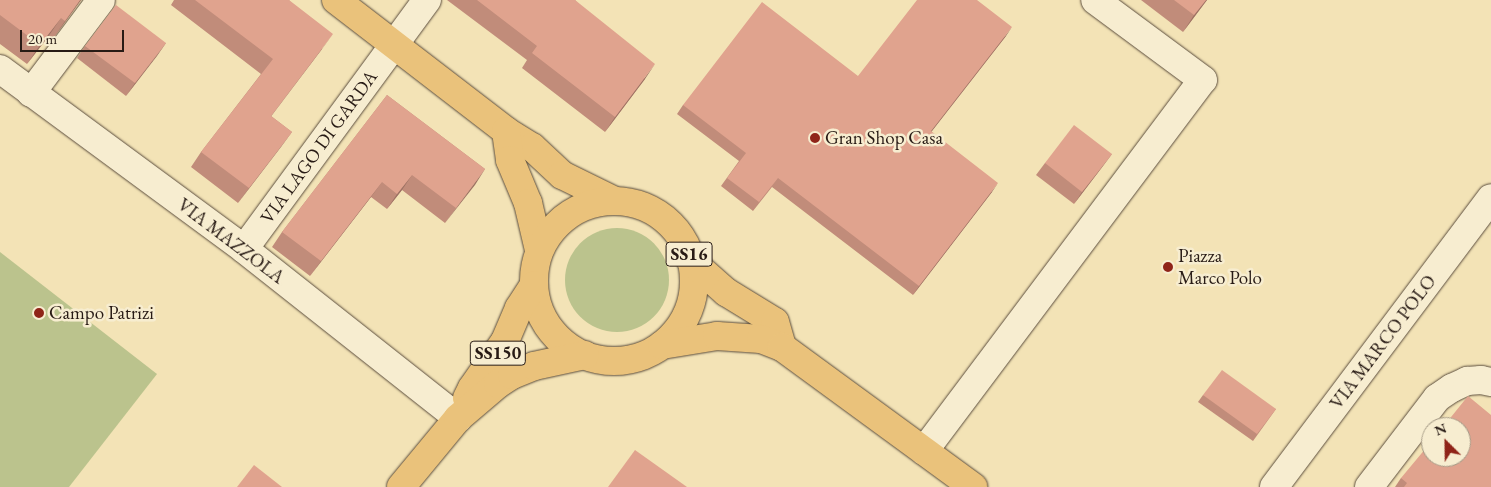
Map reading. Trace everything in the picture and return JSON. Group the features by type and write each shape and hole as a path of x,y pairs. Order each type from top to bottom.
{"main road":[{"name":"SS16","path":"336,0 506,131 532,147 562,175 615,200 636,204 655,212 671,225 684,242 692,261 694,280 692,299 686,316 675,332 662,345 644,355 625,360 605,360 585,355 565,345 549,328 538,308 534,285 534,268 540,250 552,230 570,214 591,204 615,200"},
{"name":"SS16","path":"506,131 510,160 528,203 540,250"},
{"name":"SS16","path":"692,261 726,292 775,322 782,347"},
{"name":"SS150","path":"458,418 472,388 501,348 519,308 534,285"},
{"name":"SS16","path":"662,345 717,336 761,340 782,347 973,487"},
{"name":"SS150","path":"402,487 458,418 498,384 512,374 545,362 585,355"}],"street":[{"path":"31,93 101,0"},
{"name":"VIA LAGO DI GARDA","path":"244,250 428,0"},
{"path":"924,451 1203,80 1095,0"},
{"name":"VIA MAZZOLA","path":"0,69 244,250 458,418"},
{"name":"VIA MARCO POLO","path":"1274,487 1491,198"},
{"path":"1369,487 1438,398 1452,388 1467,382 1481,380 1491,382"}],"green space":[{"path":"617,228 637,232 654,243 665,260 669,280 665,300 654,317 637,328 617,332 597,328 580,317 569,300 565,280 569,260 580,243 597,232"},
{"name":"Campo Patrizi","path":"0,252 157,374 69,487 0,487"}],"building":[{"path":"0,0 80,0 65,21 61,18 40,45 0,15"},
{"path":"195,0 289,0 333,34 271,116 292,132 249,188 201,152 273,59"},
{"path":"477,0 575,0 655,64 615,117 532,53 537,46"},
{"name":"Gran Shop Casa","path":"917,0 977,0 1012,27 931,131 998,183 919,286 778,178 759,202 727,178 746,153 683,105 762,2 858,76"},
{"path":"1174,0 1206,0 1194,15"},
{"path":"116,5 166,43 135,83 85,46"},
{"path":"387,95 485,169 456,208 412,175 397,194 382,182 321,261 282,232"},
{"path":"1074,125 1112,154 1082,192 1045,163"},
{"path":"1222,370 1276,409 1257,434 1203,395"},
{"path":"1468,396 1491,415 1491,487 1404,487 1407,483 1401,478 1421,454 1421,467 1471,467 1471,417 1451,417"},
{"path":"635,450 687,487 608,487"},
{"path":"254,465 282,487 237,487"}],"place":[{"name":"Gran Shop Casa","path":"815,138"},
{"name":"Piazza Marco Polo","path":"1168,267"},
{"name":"Campo Patrizi","path":"39,313"}]}
